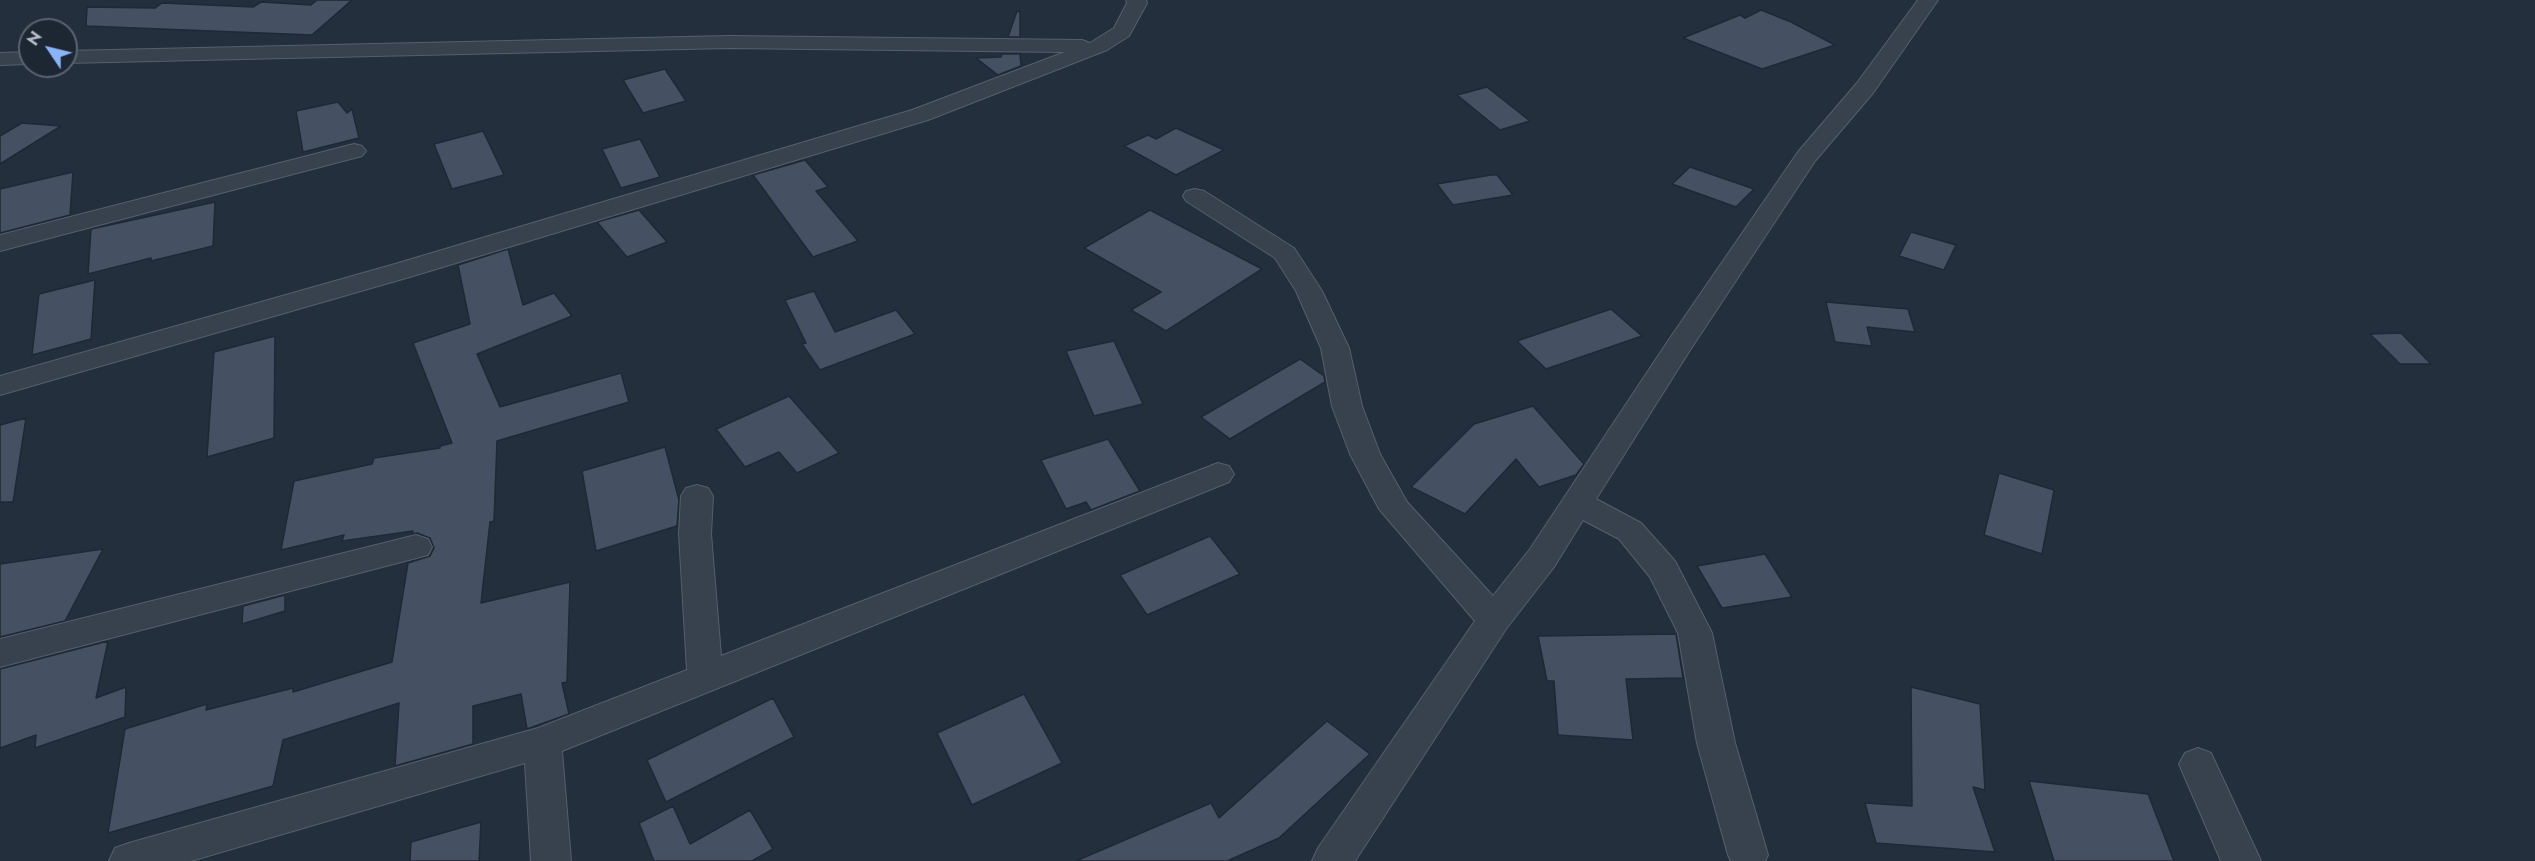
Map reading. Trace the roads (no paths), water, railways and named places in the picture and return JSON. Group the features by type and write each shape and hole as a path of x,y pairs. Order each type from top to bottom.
{"street":[{"path":"0,387 404,270 920,115 1100,46 1122,32 1137,3 1136,0"},
{"path":"1332,861 1494,620 1542,558 1677,347 1806,158 1864,88 1928,0"},
{"path":"78,57 729,42 1100,46"},
{"path":"0,59 18,58"},
{"path":"0,243 354,151"},
{"path":"1195,196 1285,253 1309,291 1335,348 1347,406 1365,454 1395,509 1494,620"},
{"path":"129,861 543,741 1218,474"},
{"path":"697,496 695,534 705,677"},
{"path":"1578,503 1630,531 1663,570 1695,633 1716,743 1748,855"},
{"path":"0,653 416,547"},
{"path":"543,741 551,861"},
{"path":"2198,764 2241,861"}]}
